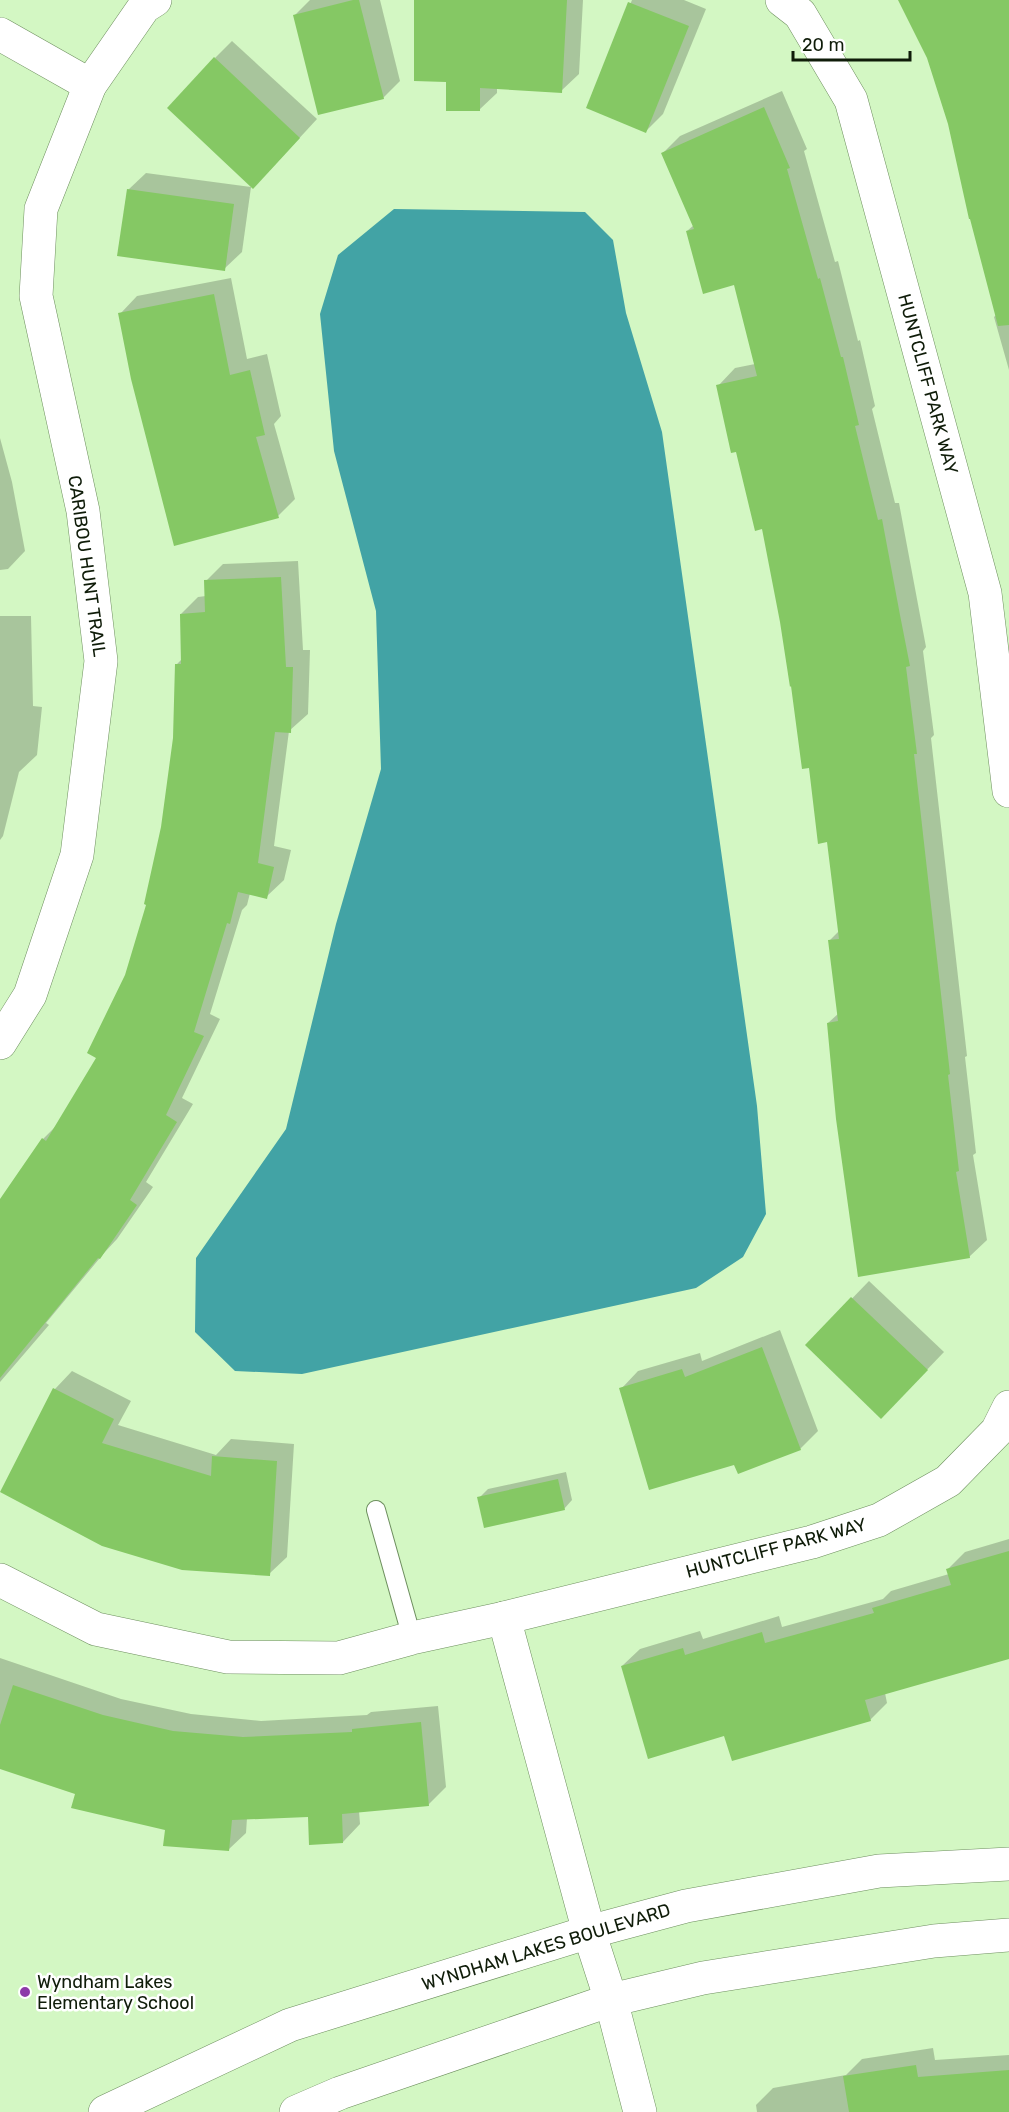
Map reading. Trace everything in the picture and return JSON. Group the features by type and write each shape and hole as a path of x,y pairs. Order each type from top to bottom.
{"street":[{"path":"0,34 90,85 144,7 155,0"},
{"name":"HUNTCLIFF PARK WAY","path":"782,0 800,14 851,100 985,593 1009,791"},
{"name":"CARIBOU HUNT TRAIL","path":"0,1043 30,995 77,855 100,661 83,511 36,296 41,209 90,85"},
{"name":"HUNTCLIFF PARK WAY","path":"0,1580 96,1629 228,1657 339,1658 412,1638 504,1618 812,1542 879,1520 948,1481 997,1431 1009,1407"},
{"path":"504,1618 640,2112"},
{"name":"WYNDHAM LAKES BOULEVARD","path":"105,2112 290,2025 589,1932 686,1906 879,1870 1009,1864"},
{"path":"296,2112 340,2093 611,2000 703,1978 934,1941 1009,1935"}],"lane":[{"path":"376,1510 412,1638"}],"water":[{"path":"394,209 585,212 613,240 626,313 662,432 757,1106 766,1214 743,1257 696,1288 302,1374 235,1371 195,1332 196,1258 286,1129 336,924 381,769 376,611 334,451 320,314 338,255"}],"building":[{"path":"359,0 384,99 318,115 293,15"},
{"path":"414,0 567,0 562,93 480,88 480,111 446,111 446,82 414,81"},
{"path":"898,0 1009,0 1009,325 998,326 969,219 948,124 927,58"},
{"path":"628,2 689,26 646,133 586,108"},
{"path":"214,57 300,138 253,189 167,108"},
{"path":"764,107 790,168 787,169 841,357 843,357 859,425 855,426 878,520 882,519 910,666 906,667 950,1074 948,1075 959,1171 956,1172 970,1258 858,1277 836,1119 827,1023 838,1021 828,940 839,939 827,842 818,844 809,768 802,769 791,686 762,529 755,531 736,452 731,453 716,385 757,376 734,285 703,294 686,231 694,229 661,153"},
{"path":"127,189 234,204 225,271 117,256"},
{"path":"214,294 230,375 250,370 265,435 256,437 279,518 174,546 131,379 118,313"},
{"path":"281,577 286,667 293,667 291,733 275,732 258,863 274,867 267,899 238,892 230,924 227,923 194,1032 204,1036 166,1115 177,1122 130,1200 137,1205 100,1259 98,1258 0,1378 0,1199 42,1138 46,1141 96,1058 87,1053 125,975 146,905 144,904 161,827 173,738 175,664 181,664 180,614 205,612 204,580"},
{"path":"851,1297 928,1370 881,1419 805,1345"},
{"path":"762,1347 801,1450 738,1474 734,1465 649,1490 619,1388 682,1369 685,1377"},
{"path":"53,1388 114,1419 102,1443 211,1476 212,1456 277,1461 270,1576 182,1570 102,1546 0,1492"},
{"path":"558,1479 565,1510 484,1528 477,1497"},
{"path":"1009,1551 1009,1659 865,1700 871,1721 732,1761 724,1736 648,1759 621,1666 683,1648 685,1655 762,1632 765,1643 874,1613 872,1608 951,1585 946,1569"},
{"path":"13,1685 103,1715 173,1731 243,1737 352,1732 352,1729 421,1722 429,1806 342,1814 343,1843 309,1845 308,1817 232,1820 229,1851 163,1846 165,1830 71,1808 75,1794 0,1769 0,1725"},
{"path":"916,2065 918,2077 1009,2070 1009,2112 849,2112 843,2076"}],"place":[{"name":"Wyndham Lakes Elementary School","path":"25,1992"}]}
